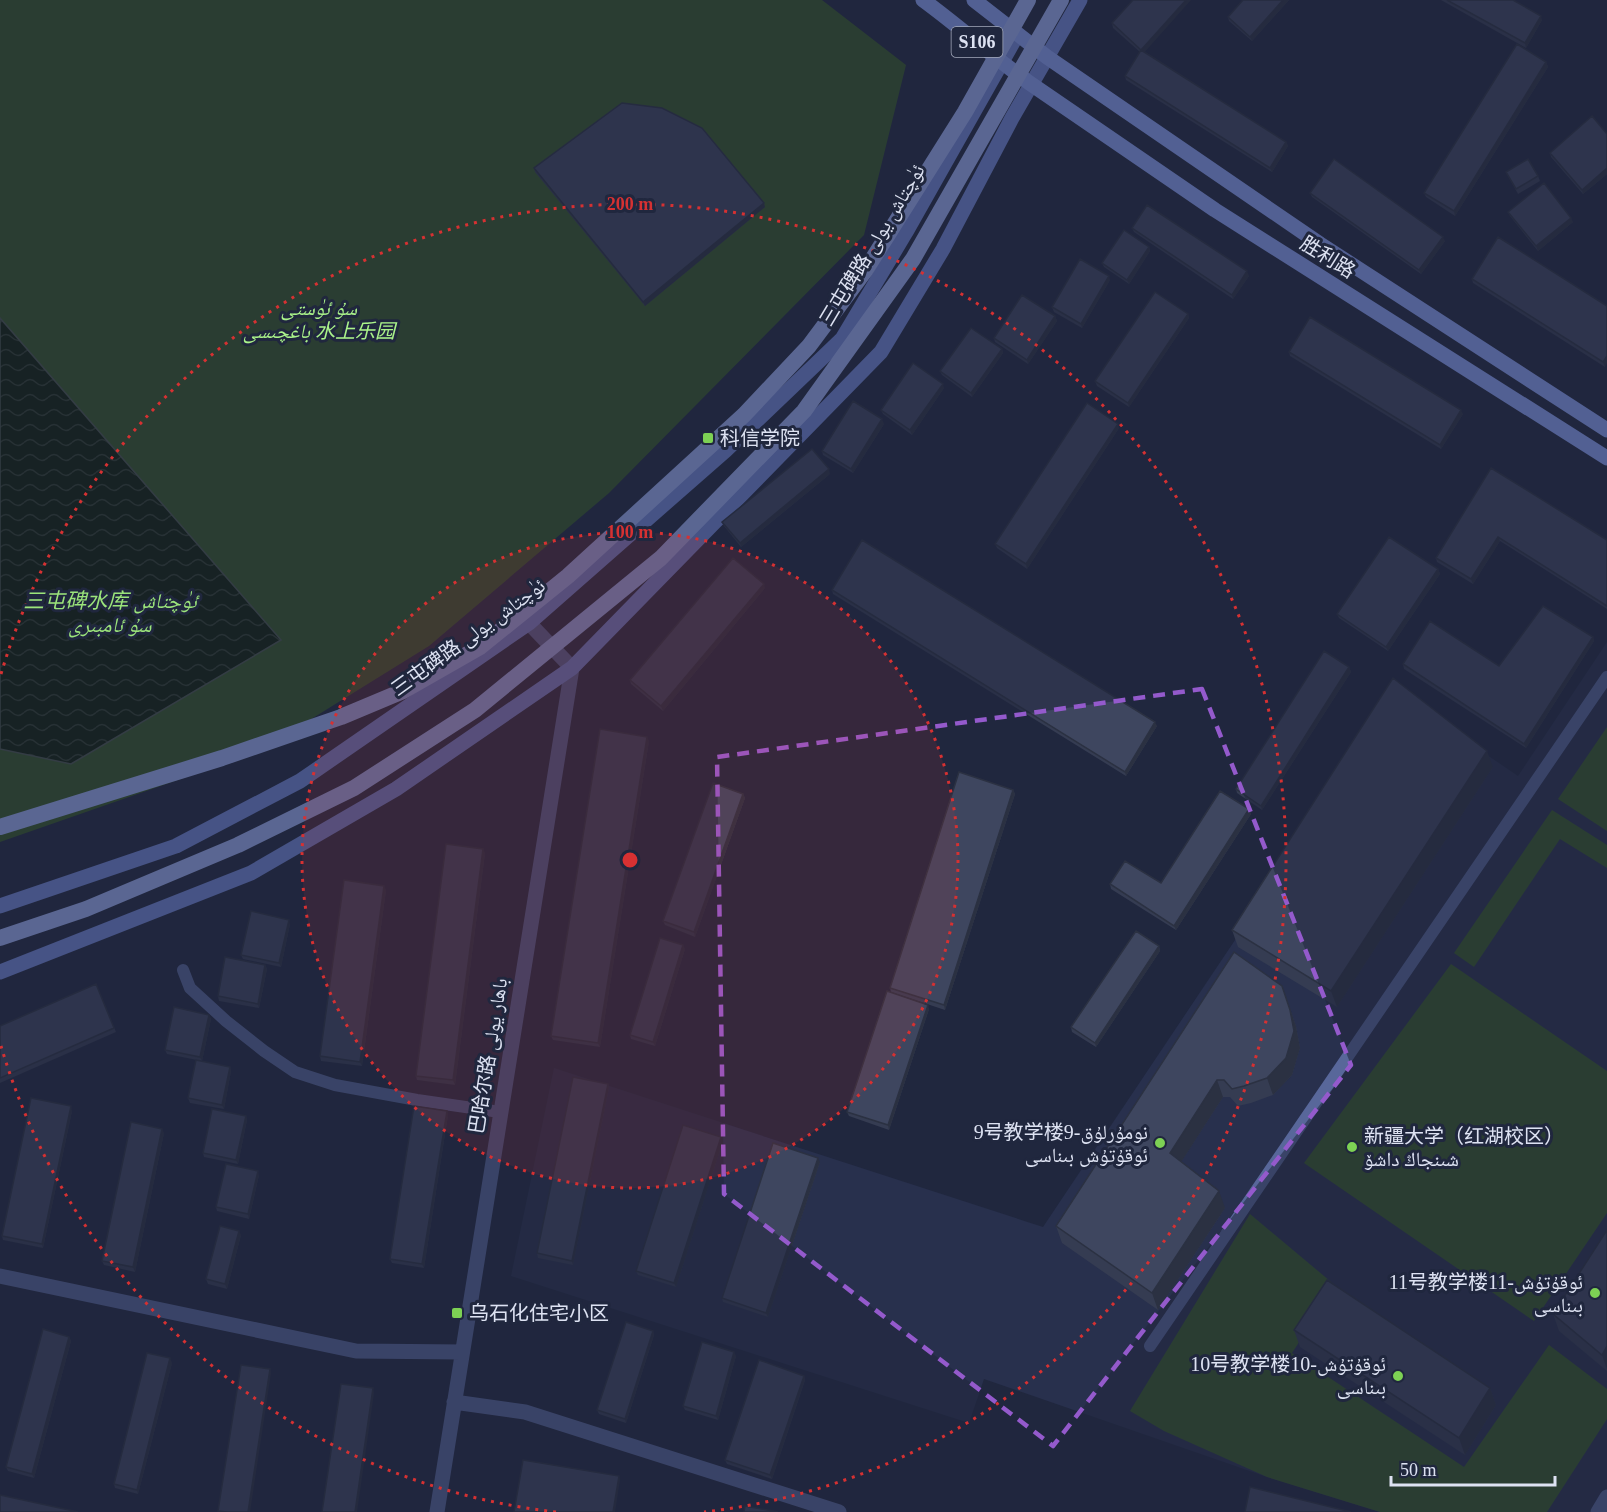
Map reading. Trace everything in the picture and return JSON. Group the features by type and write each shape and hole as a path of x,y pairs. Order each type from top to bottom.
{"highway":[{"path":"0,827 222,758 341,717 403,691 480,647 568,576 744,416 809,346 865,271 965,112 1028,0"},
{"path":"0,938 86,909 238,845 354,788 476,710 661,558 804,411 913,259 1061,0"}],"main road":[{"name":"S106","path":"923,0 1031,84"},
{"name":"胜利路","path":"974,0 1047,57 1320,244 1607,430"},
{"name":"三屯碑路 ئۈچتاش يولى","path":"0,906 176,846 300,781 529,623 726,450 842,339 906,232 1036,0"},
{"path":"0,972 251,873 396,789 572,668 881,352 943,249 1012,118 1080,0"},
{"name":"胜利路","path":"1031,84 1215,210 1607,458"}],"street":[{"path":"529,623 572,668"},
{"name":"巴哈尔路 باھار يولى","path":"437,1512 572,668"},
{"path":"0,1276 356,1351 462,1352"},
{"path":"454,1402 525,1412 839,1512"},
{"path":"1598,1512 1607,1497"}],"lane":[{"path":"1150,1346 1607,677"},
{"path":"183,970 190,988 226,1021 295,1072 335,1085 500,1112"}],"highlighted area":[{"path":"1202,689 1351,1065 1053,1446 724,1194 717,757"}],"shaded area":[{"name":"新疆大学（红湖校区） شىنجاڭ داشۆ","path":"1607,642 1607,1512 1380,1512 1267,1477 984,1379 969,1423 511,1276 554,1068 1043,1227 1399,695 1518,776"}],"green space":[{"name":"سۇ ئۈستى باغچىسى 水上乐园","path":"0,0 822,0 906,65 864,235 609,493 429,646 258,752 0,842"},
{"path":"1607,727 1607,831 1558,799"},
{"path":"1552,810 1607,845 1607,868 1560,839 1474,967 1454,953"},
{"path":"1451,964 1607,1071 1607,1213 1534,1321 1304,1163"},
{"path":"1250,1214 1336,1286 1292,1353 1464,1467 1549,1345 1607,1389 1607,1419 1547,1512 1380,1512 1267,1477 1164,1431 1130,1411"}],"water":[{"name":"三屯碑水库 ئۈچتاش سۇ ئامبىرى","path":"0,318 281,640 71,764 0,749"}],"building":[{"path":"1133,0 1186,0 1141,50 1112,23"},
{"path":"1243,0 1283,0 1250,37 1228,17"},
{"path":"1447,0 1513,0 1541,16 1525,43"},
{"path":"1517,44 1546,62 1454,211 1424,193"},
{"path":"1141,50 1286,142 1270,168 1125,76"},
{"path":"622,103 662,108 702,128 764,203 643,302 534,168"},
{"path":"1592,116 1607,134 1607,168 1582,190 1550,153"},
{"path":"1334,159 1443,237 1419,270 1310,193"},
{"path":"1528,159 1538,176 1516,189 1506,172"},
{"path":"1544,183 1571,218 1536,246 1508,212"},
{"path":"1147,205 1247,271 1232,295 1132,228"},
{"path":"1124,230 1149,247 1127,280 1102,263"},
{"path":"1498,237 1607,306 1607,356 1603,362 1472,279"},
{"path":"1080,259 1109,276 1081,324 1052,307"},
{"path":"1155,292 1188,314 1128,403 1095,381"},
{"path":"1022,295 1055,316 1027,360 994,338"},
{"path":"1310,317 1461,410 1440,445 1289,352"},
{"path":"971,328 1002,349 971,393 940,371"},
{"path":"913,363 943,384 910,430 881,410"},
{"path":"853,401 882,419 851,469 822,451"},
{"path":"1087,403 1118,424 1026,564 995,544"},
{"path":"812,449 829,469 740,543 722,522"},
{"path":"1491,468 1607,540 1607,606 1498,537 1471,579 1436,558"},
{"path":"1389,537 1438,569 1386,647 1337,614"},
{"path":"862,540 1155,722 1125,772 832,590"},
{"path":"733,558 764,584 661,706 630,680"},
{"path":"1543,606 1593,637 1524,744 1403,664 1430,621 1499,666"},
{"path":"1324,651 1349,667 1261,806 1236,789"},
{"path":"1393,678 1487,751 1331,991 1232,930"},
{"path":"600,729 647,737 598,1043 551,1036"},
{"path":"959,772 1013,790 944,1005 890,988"},
{"path":"713,783 743,794 694,932 663,921"},
{"path":"1220,791 1249,809 1174,926 1110,884 1125,861 1161,883"},
{"path":"446,844 483,849 453,1080 416,1076"},
{"path":"344,880 384,886 360,1062 320,1056"},
{"path":"251,911 289,920 279,963 241,955"},
{"path":"1136,931 1159,946 1095,1043 1071,1027"},
{"path":"660,938 683,945 653,1042 630,1035"},
{"name":"9号教学楼9-نومۇرلۇق ئوقۇتۇش بىناسى","path":"1234,952 1282,986 1294,1031 1286,1058 1267,1078 1232,1089 1224,1080 1217,1080 1170,1153 1219,1191 1152,1293 1056,1226"},
{"path":"225,957 265,965 258,1004 218,996"},
{"path":"96,984 114,1028 0,1078 0,1026"},
{"path":"887,991 928,1005 888,1125 847,1112"},
{"path":"174,1007 209,1015 200,1057 165,1050"},
{"path":"196,1060 230,1067 222,1105 188,1098"},
{"path":"573,1077 608,1084 572,1261 537,1253"},
{"path":"31,1098 71,1106 42,1244 2,1236"},
{"path":"414,1106 447,1111 422,1264 390,1259"},
{"path":"212,1109 246,1116 236,1160 203,1153"},
{"path":"131,1122 162,1129 133,1267 102,1261"},
{"path":"683,1125 721,1137 674,1283 636,1271"},
{"path":"773,1143 818,1158 766,1313 722,1298"},
{"path":"226,1164 258,1171 248,1214 216,1207"},
{"path":"220,1226 239,1231 225,1284 206,1279"},
{"name":"11号教学楼11-ئوقۇتۇش بىناسى","path":"1607,1230 1607,1346 1602,1355 1553,1314"},
{"name":"10号教学楼10-ئوقۇتۇش بىناسى","path":"1327,1280 1490,1388 1459,1438 1294,1330"},
{"path":"626,1322 653,1331 625,1419 597,1410"},
{"path":"43,1329 69,1337 32,1474 6,1467"},
{"path":"702,1342 734,1352 716,1416 683,1406"},
{"path":"147,1353 170,1358 137,1490 114,1484"},
{"path":"759,1360 804,1376 770,1475 725,1460"},
{"path":"241,1365 270,1369 248,1512 218,1511"},
{"path":"341,1384 373,1388 355,1512 322,1512"},
{"path":"523,1460 619,1476 613,1512 514,1512"},
{"path":"1250,1487 1351,1512 1245,1512"},
{"path":"0,1495 78,1512 0,1512"},
{"path":"745,1506 778,1512 744,1512"}],"place":[{"name":"科信学院","path":"708,438"},
{"name":"9号教学楼9-نومۇرلۇق ئوقۇتۇش بىناسى","path":"1160,1143"},
{"name":"新疆大学（红湖校区） شىنجاڭ داشۆ","path":"1352,1147"},
{"name":"11号教学楼11-ئوقۇتۇش بىناسى","path":"1595,1293"},
{"name":"乌石化住宅小区","path":"457,1313"},
{"name":"10号教学楼10-ئوقۇتۇش بىناسى","path":"1398,1376"}]}
